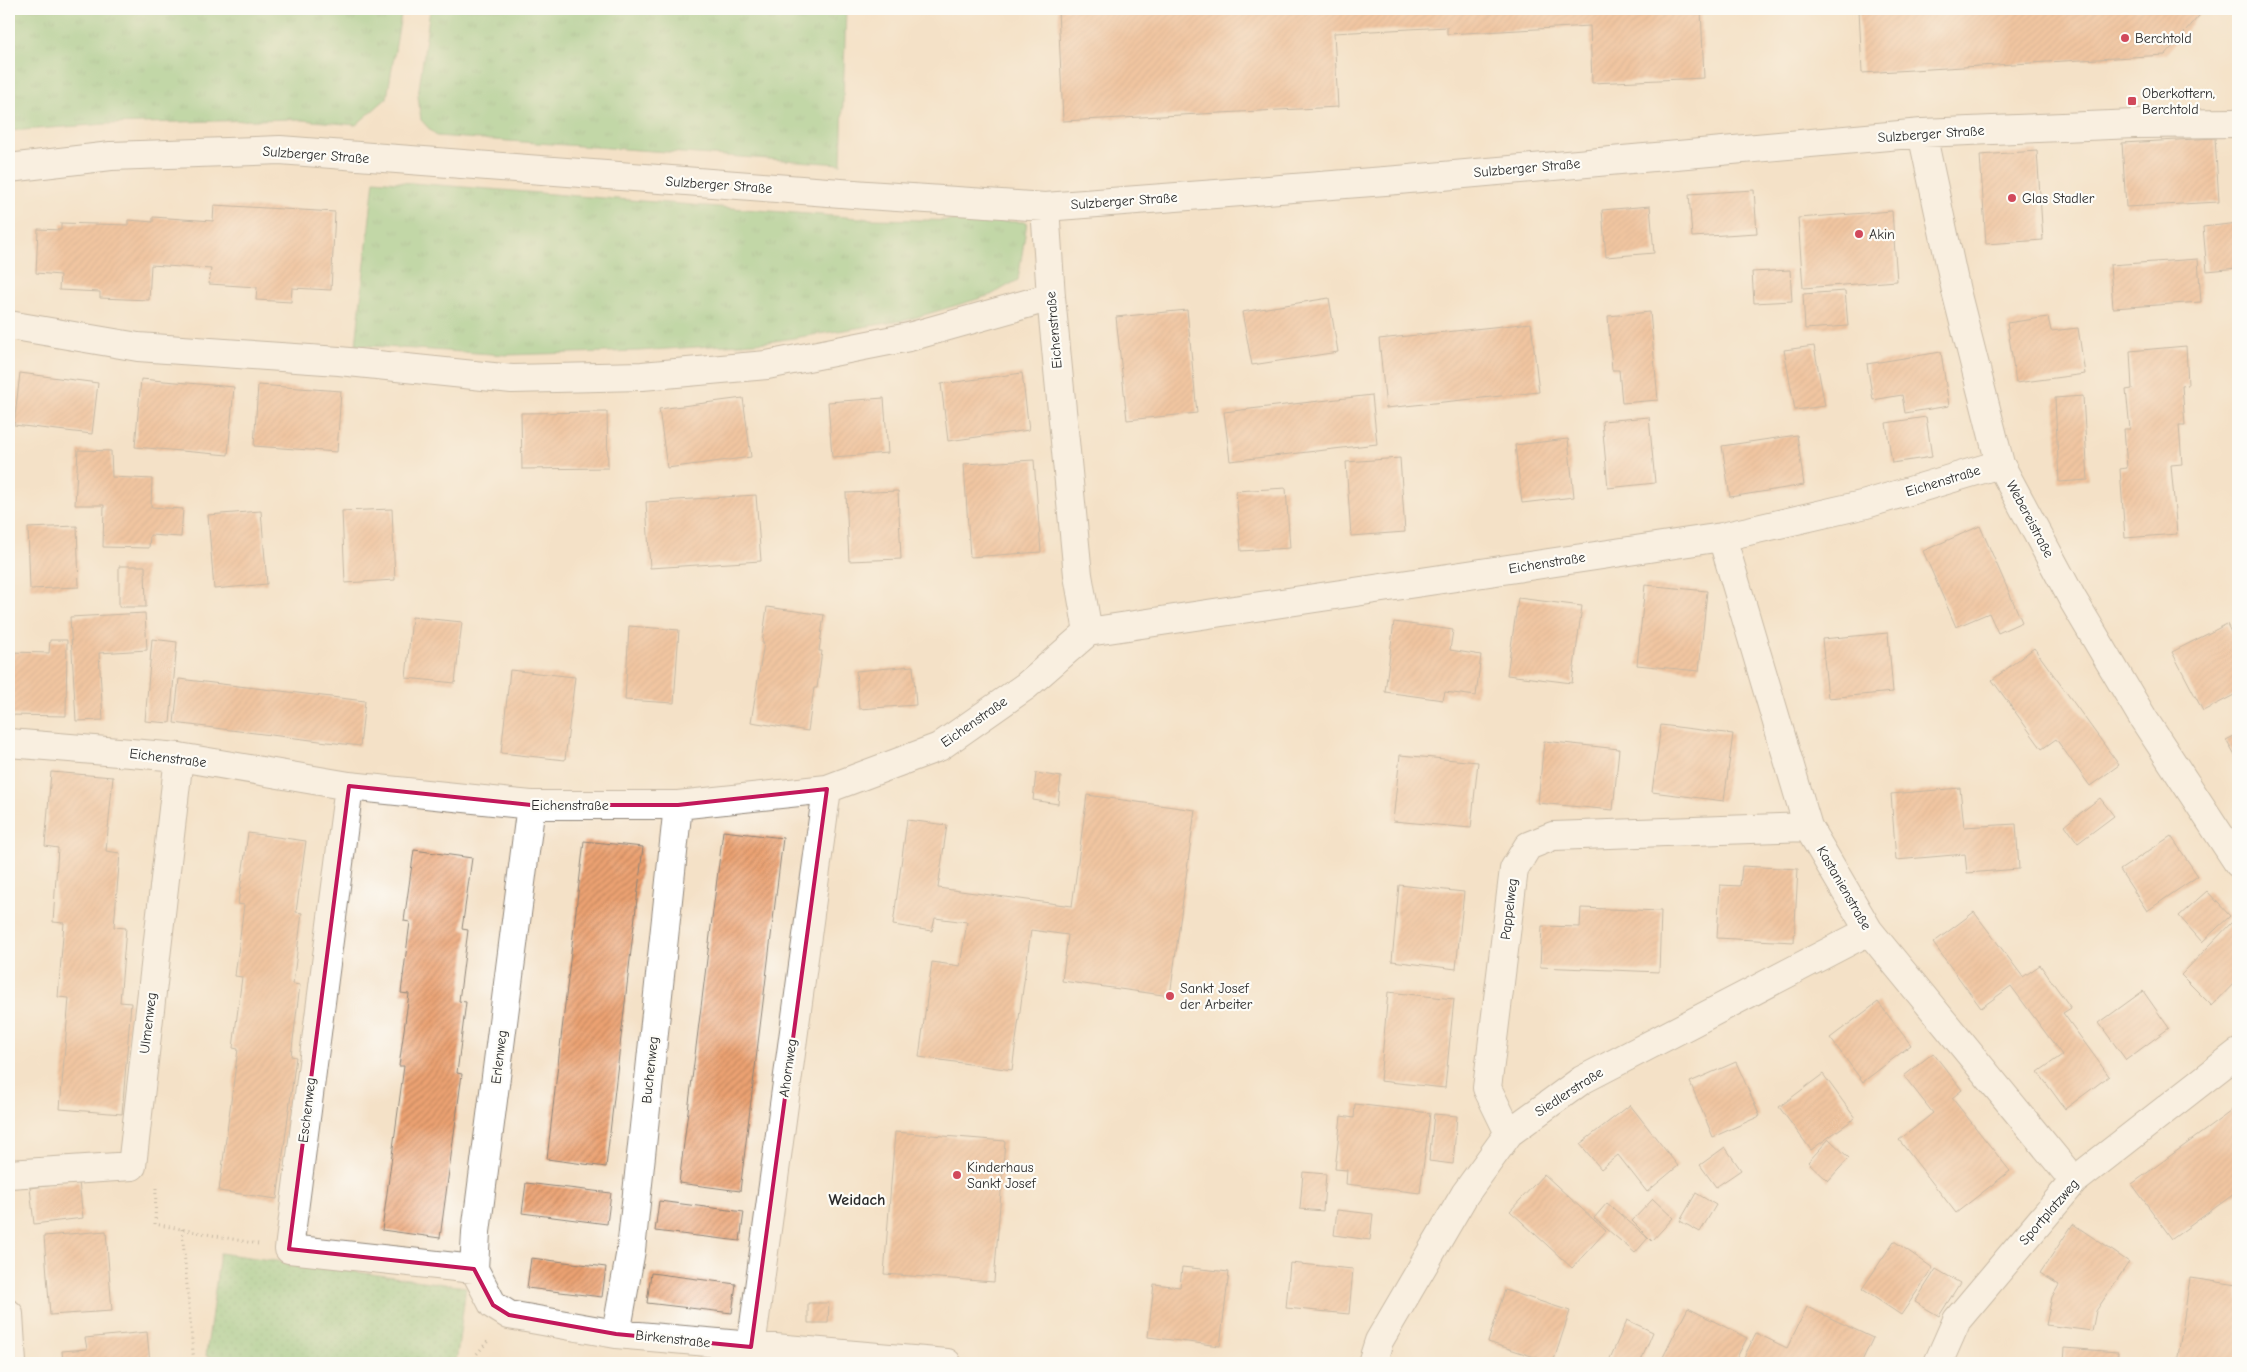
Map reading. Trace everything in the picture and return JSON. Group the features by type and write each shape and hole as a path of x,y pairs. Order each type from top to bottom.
{"street":[{"name":"Sulzberger Straße","path":"9,168 110,156 280,150 828,193 1045,206 1398,180 1922,133 2135,124 2238,123"},
{"name":"Webereistraße","path":"1922,133 1956,291 2000,464 2073,600 2143,718 2238,863"},
{"name":"Eichenstraße","path":"1045,206 1051,297 1078,574 1088,632"},
{"path":"9,325 138,347 339,361 512,379 642,376 767,365 909,336 1051,297"},
{"name":"Eichenstraße","path":"9,743 179,758 349,786 531,805 678,805 827,789 939,747 1026,686 1088,632 1722,537 1866,504 2000,464"},
{"name":"Kastanienstraße","path":"1722,537 1808,827 1869,931 2074,1181"},
{"name":"Ulmenweg","path":"132,1166 179,758"},
{"name":"Eschenweg","path":"289,1249 349,786"},
{"name":"Ahornweg","path":"760,1353 827,789"},
{"name":"Erlenweg","path":"474,1269 476,1232 531,805"},
{"name":"Buchenweg","path":"616,1334 631,1250 678,805"},
{"name":"Pappelweg","path":"1509,1133 1487,1088 1514,869 1528,846 1553,836 1808,827"},
{"name":"Siedlerstraße","path":"1372,1363 1378,1341 1465,1194 1509,1133 1582,1080 1869,931"},
{"name":"Sportplatzweg","path":"1938,1363 1957,1320 2074,1181 2238,1053"},
{"path":"9,1174 132,1166"},
{"path":"289,1249 474,1269"},
{"name":"Birkenstraße","path":"474,1269 493,1305 509,1314 616,1334 760,1353 947,1363"},
{"path":"9,1314 12,1363"}],"path":[{"path":"132,1166 157,1167 155,1224 289,1249"},
{"path":"182,1230 194,1363"}],"highlighted area":[{"path":"349,786 531,805 678,805 827,789 751,1347 616,1334 509,1315 493,1305 474,1269 289,1249"}],"green space":[{"path":"9,9 402,9 387,98 356,125 292,119 106,124 9,131"},
{"path":"430,9 846,9 841,164 436,136 421,120 418,96"},
{"path":"374,180 872,219 1027,222 1018,280 991,295 907,320 768,342 639,351 507,355 356,345"},
{"path":"220,1253 466,1287 456,1363 259,1363 206,1356"}],"building":[{"path":"1058,9 1701,9 1704,78 1592,83 1590,26 1447,34 1447,27 1334,33 1338,107 1063,121"},
{"path":"1859,9 2205,9 2165,55 1862,73"},
{"path":"2215,138 2219,202 2126,207 2122,143"},
{"name":"Glas Stadler","path":"2037,151 2043,240 1986,244 1980,155"},
{"path":"1754,190 1757,233 1692,237 1689,194"},
{"path":"214,205 335,212 331,290 292,288 291,302 256,300 257,287 209,284 211,269 151,265 149,300 100,298 100,292 59,290 60,275 36,273 38,229 61,230 61,223 128,225 128,220 153,222 153,217 213,221"},
{"path":"1650,206 1654,253 1606,257 1602,210"},
{"path":"1892,211 1897,281 1803,288 1798,218"},
{"path":"2238,223 2238,268 2207,271 2203,227"},
{"path":"2198,259 2201,302 2113,308 2110,265"},
{"path":"1790,270 1792,301 1754,303 1752,272"},
{"path":"1845,291 1848,326 1805,329 1803,294"},
{"path":"1329,298 1338,352 1252,365 1242,312"},
{"path":"1187,310 1197,413 1127,420 1116,317"},
{"path":"1650,312 1658,400 1622,403 1619,370 1612,370 1608,316"},
{"path":"2048,317 2051,331 2078,328 2085,374 2016,383 2007,323"},
{"path":"1531,323 1539,392 1386,408 1379,339"},
{"path":"1814,346 1825,406 1795,410 1784,350"},
{"path":"2186,346 2188,385 2182,386 2185,425 2179,425 2182,464 2171,465 2177,534 2125,538 2120,469 2127,468 2124,429 2130,429 2126,390 2132,389 2130,351"},
{"path":"1941,352 1949,406 1905,413 1902,395 1873,400 1867,364"},
{"path":"20,373 98,383 92,434 14,425"},
{"path":"1022,373 1029,430 948,441 941,384"},
{"path":"141,379 234,387 228,455 135,447"},
{"path":"258,385 341,391 337,452 254,446"},
{"path":"1372,395 1377,444 1230,461 1224,412"},
{"path":"2083,396 2088,480 2059,482 2055,398"},
{"path":"743,398 751,457 667,468 659,409"},
{"path":"884,398 888,453 832,457 828,402"},
{"path":"607,412 608,468 522,469 521,413"},
{"path":"1649,417 1655,483 1608,488 1602,421"},
{"path":"1926,417 1932,457 1892,463 1886,423"},
{"path":"1797,435 1804,485 1730,497 1722,446"},
{"path":"1568,439 1574,497 1522,503 1515,445"},
{"path":"78,450 111,451 112,477 152,479 151,507 183,509 181,537 150,535 149,548 103,547 104,505 75,505"},
{"path":"1400,458 1405,532 1351,536 1346,462"},
{"path":"1034,460 1041,552 970,557 964,464"},
{"path":"1286,488 1290,548 1241,551 1236,491"},
{"path":"898,491 901,559 849,561 846,493"},
{"path":"756,495 761,561 650,568 646,502"},
{"path":"392,509 395,580 345,583 342,511"},
{"path":"261,511 267,584 214,589 208,515"},
{"path":"77,526 79,587 30,589 28,528"},
{"path":"1980,526 2022,622 1998,633 1989,613 1956,627 1923,551"},
{"path":"119,566 145,566 146,607 119,607"},
{"path":"1645,585 1707,591 1699,671 1637,665"},
{"path":"1518,598 1582,606 1572,683 1507,675"},
{"path":"767,607 824,615 819,651 822,651 817,688 814,688 808,731 751,722 764,643 762,643"},
{"path":"145,613 147,650 99,653 103,720 76,721 70,617"},
{"path":"412,617 462,622 455,683 406,678"},
{"path":"1394,622 1453,630 1450,650 1481,655 1476,696 1445,692 1443,700 1385,692"},
{"path":"2227,624 2238,647 2238,693 2203,711 2172,652"},
{"path":"629,626 679,630 674,703 625,700"},
{"path":"1888,633 1893,692 1828,698 1822,639"},
{"path":"152,639 177,642 170,723 145,721"},
{"path":"50,640 67,640 66,716 9,715 9,652 49,653"},
{"path":"2034,648 2119,765 2090,786 2056,739 2042,749 1992,680"},
{"path":"913,666 916,705 859,709 856,671"},
{"path":"510,670 575,677 565,760 501,753"},
{"path":"179,679 365,701 360,746 174,723"},
{"path":"1661,725 1733,734 1724,801 1652,792"},
{"path":"2238,734 2238,761 2226,740"},
{"path":"1544,741 1619,749 1613,810 1538,803"},
{"path":"1400,755 1478,762 1471,828 1393,821"},
{"path":"51,772 113,777 106,851 120,853 114,927 126,928 120,1002 131,1003 122,1114 60,1109 69,998 58,997 64,923 53,922 58,848 45,846"},
{"path":"1036,773 1061,777 1058,804 1033,800"},
{"path":"1960,788 1964,827 2016,824 2019,869 1967,873 1965,854 1896,860 1891,794"},
{"path":"1087,795 1195,810 1170,996 1062,981 1068,935 1031,930 1012,1070 919,1057 932,962 960,966 967,922 935,918 932,931 893,925 907,820 947,825 938,888 1072,906"},
{"path":"2100,798 2114,816 2078,843 2065,825"},
{"path":"723,831 783,838 740,1191 679,1183"},
{"path":"248,833 306,841 296,912 302,913 293,984 300,985 291,1056 296,1057 277,1199 219,1191 238,1049 233,1048 242,977 235,976 244,905 238,904"},
{"path":"2171,836 2198,876 2147,911 2120,870"},
{"path":"584,841 643,847 606,1167 547,1159"},
{"path":"414,850 472,858 462,929 468,930 459,1001 466,1002 457,1073 462,1074 440,1238 382,1230 404,1066 399,1066 409,994 401,993 410,922 404,921"},
{"path":"1742,866 1798,869 1794,942 1717,938 1720,885 1740,886"},
{"path":"1399,885 1464,892 1456,969 1392,961"},
{"path":"2207,891 2230,916 2202,942 2179,916"},
{"path":"1581,908 1661,911 1659,972 1540,967 1542,926 1580,927"},
{"path":"1974,912 2023,977 2040,965 2071,1008 2063,1013 2109,1076 2065,1109 2038,1072 2062,1055 2011,986 1981,1008 1933,943"},
{"path":"2233,921 2238,927 2238,979 2212,1006 2181,975"},
{"path":"2143,991 2169,1028 2126,1060 2099,1023"},
{"path":"1388,992 1454,999 1445,1088 1380,1081"},
{"path":"1878,1002 1911,1045 1863,1082 1830,1038"},
{"path":"1933,1053 1962,1090 1952,1098 2010,1171 1956,1213 1899,1140 1933,1113 1904,1076"},
{"path":"1736,1062 1760,1116 1713,1137 1690,1082"},
{"path":"1823,1074 1855,1118 1811,1150 1779,1107"},
{"path":"1355,1104 1430,1113 1420,1193 1346,1184 1347,1170 1335,1169 1341,1116 1354,1118"},
{"path":"1630,1105 1678,1166 1647,1192 1618,1155 1601,1169 1580,1144"},
{"path":"2238,1106 2238,1191 2172,1239 2132,1184"},
{"path":"1434,1114 1457,1116 1453,1164 1429,1161"},
{"path":"895,1132 1005,1141 994,1282 884,1274"},
{"path":"1829,1139 1849,1158 1828,1181 1808,1162"},
{"path":"1725,1147 1741,1170 1716,1187 1700,1165"},
{"path":"1303,1172 1326,1174 1323,1211 1300,1209"},
{"path":"1544,1174 1606,1231 1572,1268 1510,1211"},
{"path":"79,1182 83,1218 34,1224 30,1188"},
{"path":"526,1183 611,1193 607,1224 522,1213"},
{"path":"1696,1193 1716,1205 1700,1232 1680,1221"},
{"path":"1653,1199 1673,1218 1652,1241 1632,1221"},
{"path":"659,1201 744,1212 740,1241 655,1231"},
{"path":"1607,1203 1648,1238 1635,1253 1594,1218"},
{"path":"1337,1210 1373,1214 1370,1240 1334,1235"},
{"path":"2073,1224 2129,1262 2096,1311 2092,1331 2046,1325 2052,1297 2059,1285 2040,1273"},
{"path":"106,1231 112,1311 50,1315 44,1236"},
{"path":"1894,1241 1933,1268 1901,1315 1862,1289"},
{"path":"531,1258 606,1267 602,1297 527,1288"},
{"path":"1290,1263 1353,1269 1349,1314 1286,1308"},
{"path":"1182,1267 1229,1272 1220,1346 1148,1337 1154,1284 1180,1287"},
{"path":"1936,1269 1960,1283 1939,1316 1915,1302"},
{"path":"651,1273 736,1284 732,1313 647,1303"},
{"path":"2190,1278 2238,1285 2238,1363 2177,1363"},
{"path":"1505,1290 1570,1311 1553,1363 1488,1342"},
{"path":"808,1303 829,1303 828,1323 808,1323"},
{"path":"1807,1307 1873,1338 1861,1363 1741,1363 1756,1333 1787,1348"},
{"path":"1688,1308 1747,1338 1734,1363 1675,1363 1663,1357"},
{"path":"1627,1320 1653,1332 1640,1363 1608,1363"},
{"path":"147,1332 150,1363 63,1363 62,1351 87,1349 85,1338"},
{"path":"2065,1348 2118,1352 2117,1363 2064,1363"},
{"path":"564,1360 564,1363 536,1363 536,1362"}],"place":[{"name":"Berchtold","path":"2125,38"},
{"name":"Oberkottern, Berchtold","path":"2132,101"},
{"name":"Glas Stadler","path":"2012,198"},
{"name":"Akin","path":"1859,234"},
{"name":"Sankt Josef der Arbeiter","path":"1170,996"},
{"name":"Kinderhaus Sankt Josef","path":"957,1175"}],"district":[{"name":"Weidach","path":"857,1200"}]}
